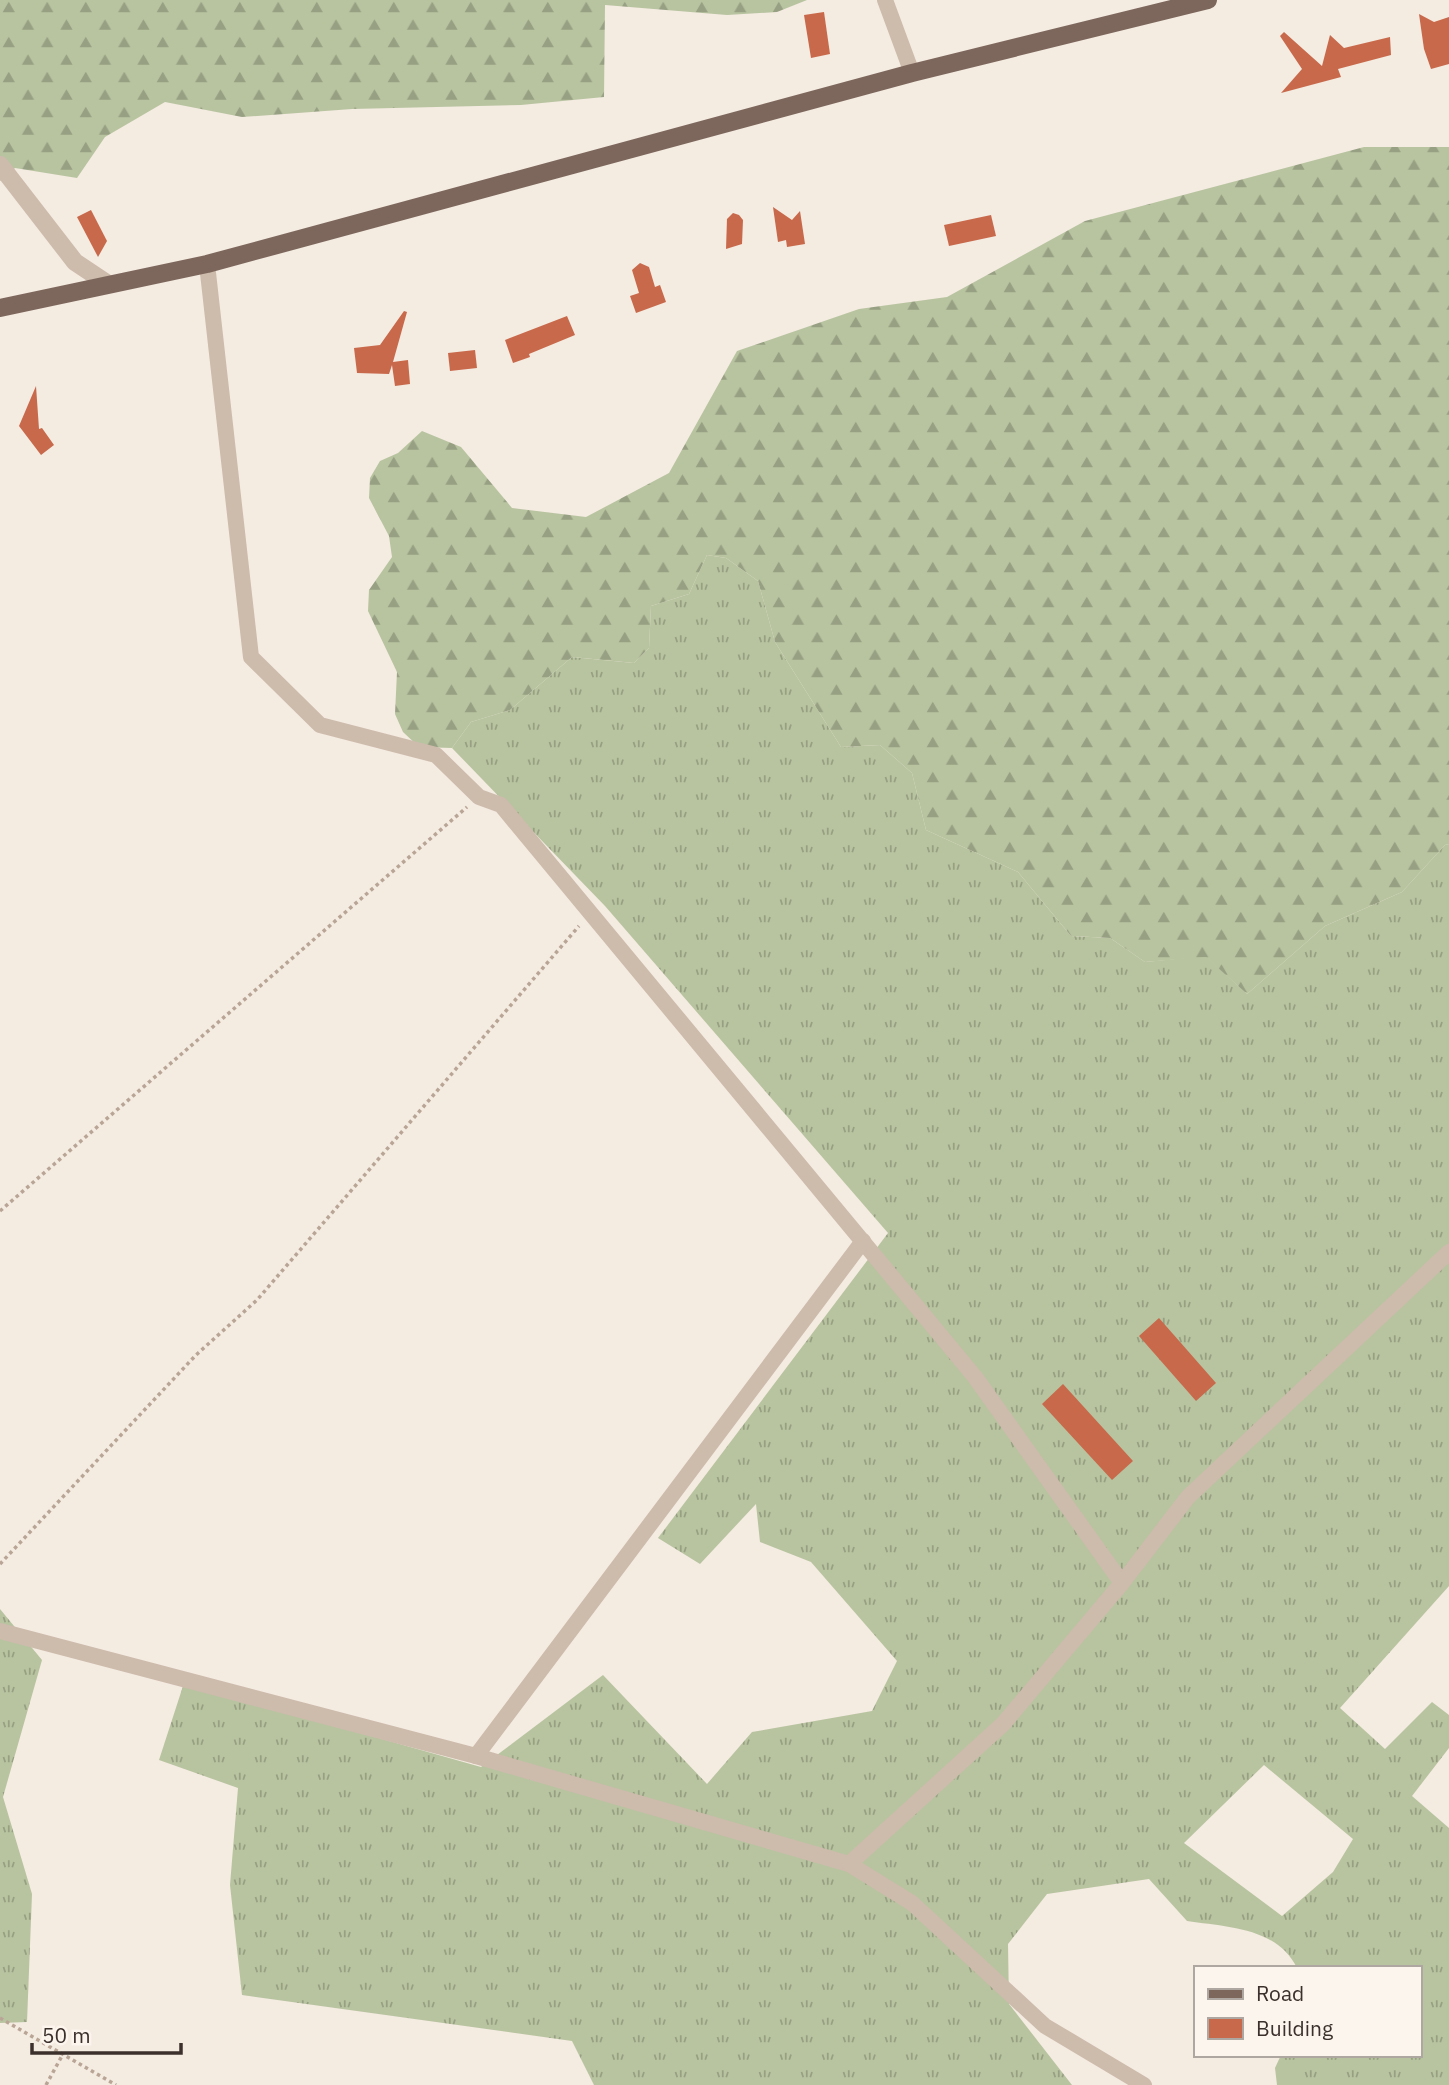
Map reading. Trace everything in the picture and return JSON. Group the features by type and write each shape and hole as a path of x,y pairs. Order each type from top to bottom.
{"main road":[{"path":"0,308 208,264 912,73 1208,0"}],"street":[{"path":"884,0 912,73"},
{"path":"0,165 75,262 108,284"},
{"path":"208,264 251,657 320,725 436,755 479,797 501,805 975,1377 1122,1583"},
{"path":"476,1756 863,1241"},
{"path":"849,1864 1003,1724 1122,1583 1188,1497 1449,1252"},
{"path":"0,1631 476,1756 849,1864 912,1903 1045,2026 1143,2084"}],"path":[{"path":"0,1211 479,797"},
{"path":"0,1564 196,1355 257,1300 589,914"},
{"path":"0,2018 116,2085"},
{"path":"46,2085 63,2054"}],"green space":[{"path":"0,0 807,0 777,12 727,15 605,5 604,97 521,105 352,109 242,117 165,102 105,137 77,178 15,168 0,181"},
{"path":"1364,147 1449,147 1449,844 1445,845 1402,892 1325,926 1247,994 1206,957 1145,962 1110,938 1071,936 1018,872 926,830 912,773 880,745 841,747 775,642 758,581 726,558 707,555 689,594 651,606 649,648 634,663 572,657 510,710 471,722 452,748 419,747 403,732 395,714 397,672 368,611 369,590 392,557 389,536 369,498 370,478 380,461 398,453 422,431 461,447 512,508 586,517 669,473 737,351 859,309 947,297 1085,221"},
{"path":"707,555 726,558 758,581 775,642 841,747 880,745 912,773 926,830 1018,872 1071,936 1110,938 1145,962 1206,956 1247,994 1325,926 1402,892 1445,845 1449,844 1449,1586 1340,1708 1385,1749 1432,1702 1449,1715 1449,1748 1412,1796 1449,1828 1449,2085 1277,2085 1275,2068 1280,2057 1421,2057 1421,1966 1296,1966 1288,1954 1264,1937 1249,1931 1187,1921 1149,1879 1047,1894 1008,1944 1009,2004 1072,2085 594,2085 572,2041 242,1995 230,1885 238,1788 159,1760 184,1683 481,1767 603,1675 707,1784 752,1732 872,1711 897,1661 811,1562 760,1542 756,1504 700,1564 658,1538 888,1233 605,906 452,748 471,722 510,710 572,657 634,663 649,648 651,606 689,594","holes":["1264,1765 1353,1839 1333,1872 1282,1916 1184,1843"]},
{"path":"0,1609 42,1660 3,1797 32,1894 27,2022 0,2023"}],"building":[{"path":"824,12 830,54 811,58 804,15"},
{"path":"1419,14 1434,22 1449,17 1449,64 1431,69 1424,49"},
{"path":"1284,32 1322,66 1330,35 1344,48 1390,37 1391,55 1338,69 1341,77 1281,93 1302,69 1280,36"},
{"path":"773,207 792,220 800,211 805,244 787,247 786,240 778,242"},
{"path":"91,210 107,241 98,257 77,217"},
{"path":"733,213 743,220 742,244 726,249 727,219"},
{"path":"991,215 996,236 949,246 944,225"},
{"path":"640,263 649,267 655,287 660,285 666,302 636,313 630,296 639,293 632,270"},
{"path":"404,311 407,312 393,362 408,360 410,384 395,386 392,365 389,374 357,373 354,348 380,345"},
{"path":"567,316 575,335 513,363 505,340"},
{"path":"475,350 477,368 450,371 448,353"},
{"path":"36,386 39,429 42,428 54,445 41,455 19,426"},
{"path":"1159,1318 1216,1383 1196,1401 1139,1336"},
{"path":"1063,1384 1133,1461 1112,1480 1042,1404"}]}
